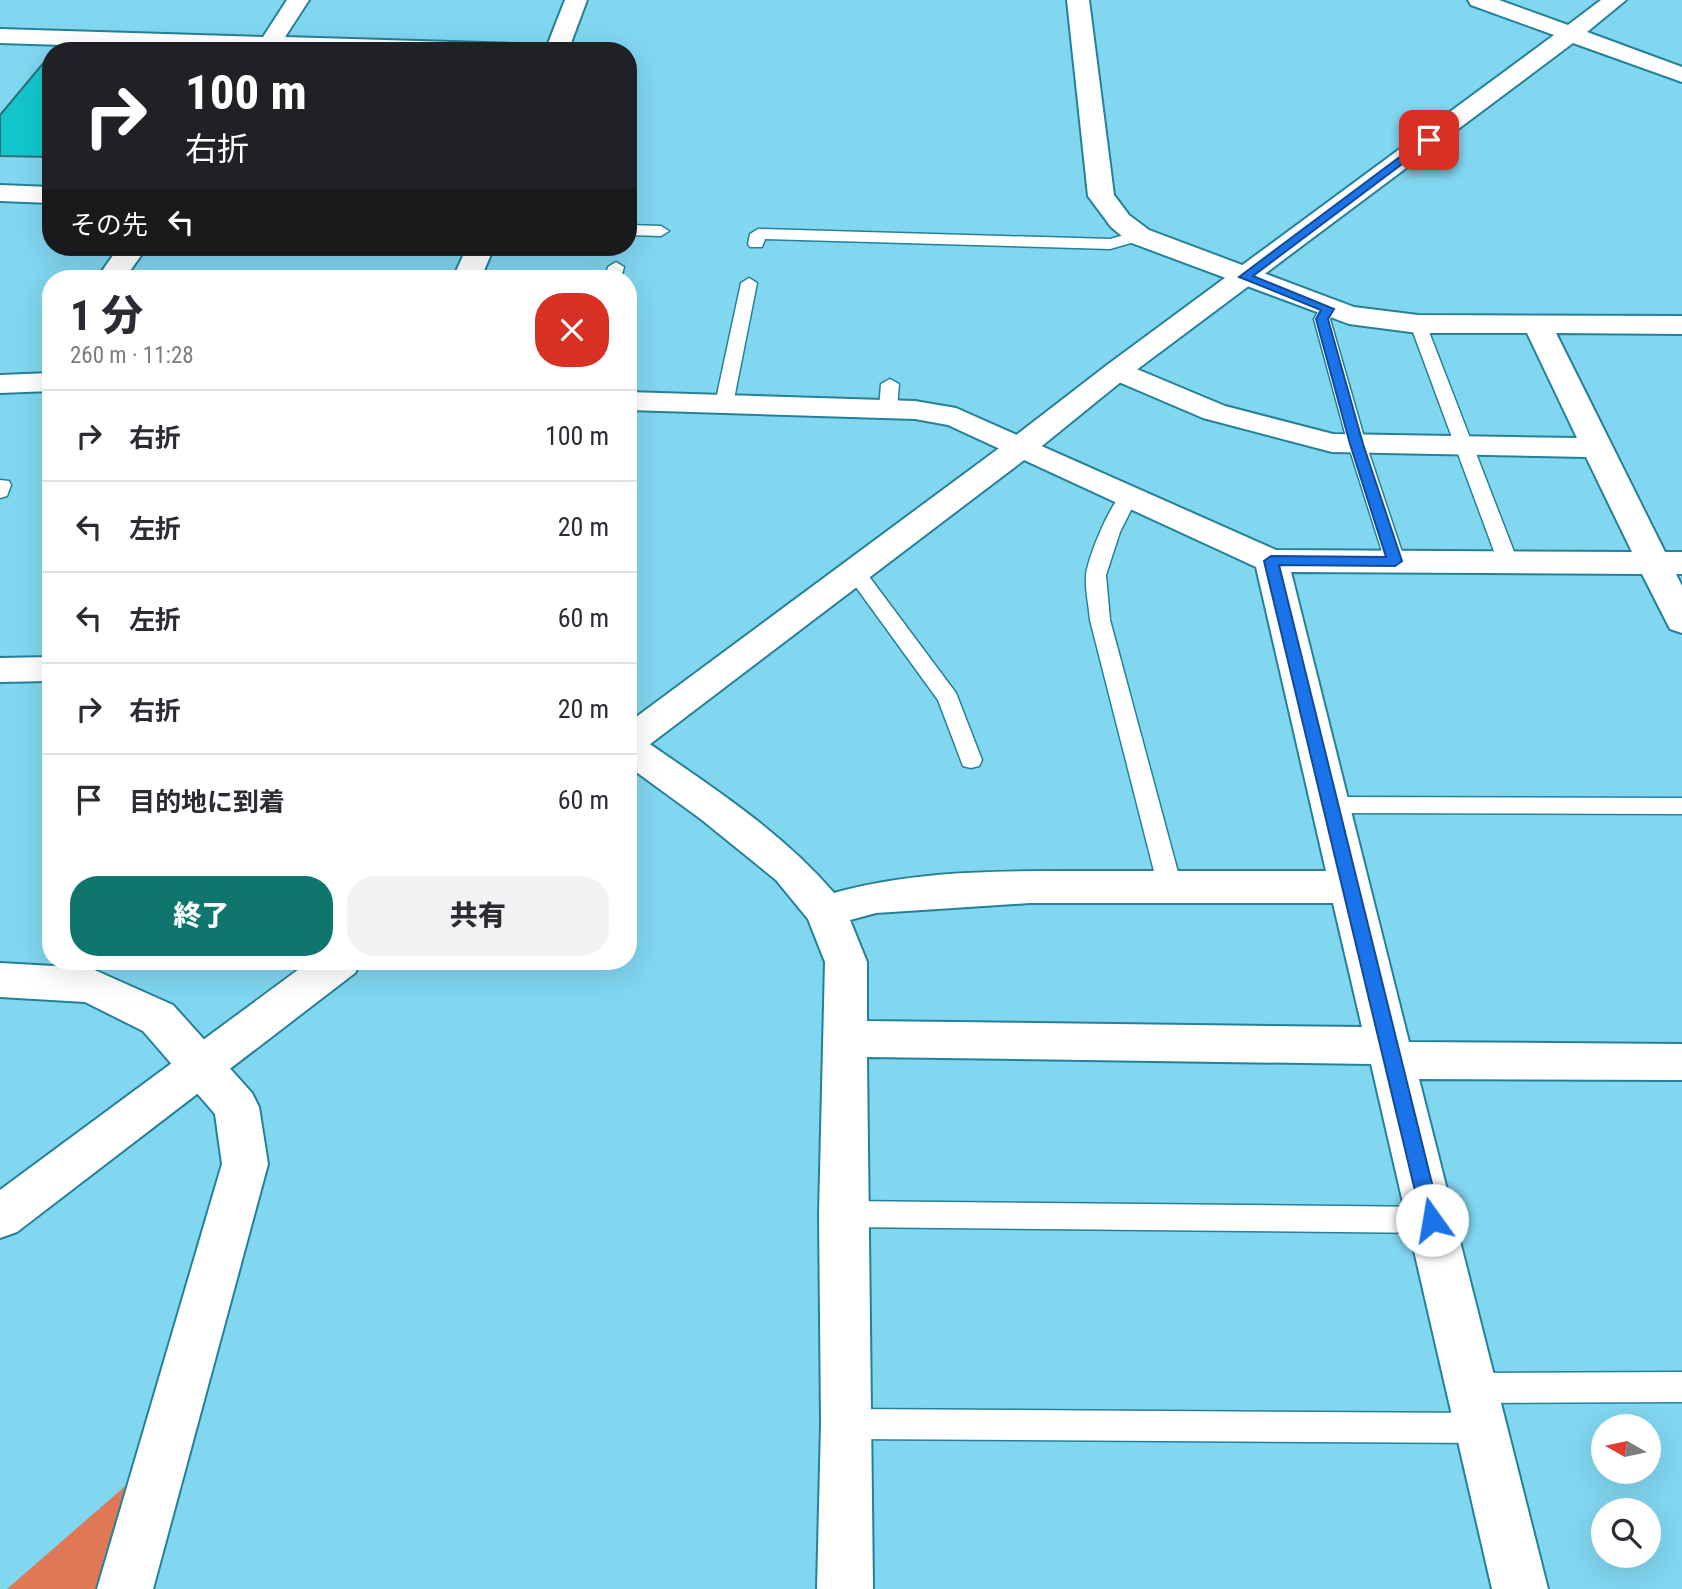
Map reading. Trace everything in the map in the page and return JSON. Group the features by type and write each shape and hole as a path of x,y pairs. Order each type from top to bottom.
{"street":[{"path":"271,42 298,0"},
{"path":"560,42 576,0"},
{"path":"1078,0 1101,196 1120,221 1139,236 1349,315 1418,324 1682,325"},
{"path":"1479,0 1682,75"},
{"path":"637,738 1117,371 1615,0"},
{"path":"4,46 24,36 170,42"},
{"path":"0,193 42,195"},
{"path":"1537,324 1598,448 1668,563 1682,621"},
{"path":"1117,371 1214,412 1332,443 1598,448"},
{"path":"0,384 42,378"},
{"path":"637,401 724,404 889,397 956,416 1271,561 1668,563"},
{"path":"1271,561 1520,1589"},
{"path":"0,670 42,668"},
{"path":"637,752 789,869 827,911 846,962 843,1214 847,1424 845,1589"},
{"path":"827,911 876,897 951,890 1350,887"},
{"path":"0,1217 328,970"},
{"path":"0,980 90,985 158,1018 202,1065 236,1107 244,1164 125,1589"},
{"path":"844,1039 1682,1062"}],"lane":[{"path":"637,229 660,228"},
{"path":"756,244 758,233 816,229 903,243 977,234 1110,244 1139,236"},
{"path":"724,404 748,283"},
{"path":"1328,309 1322,319 1357,444 1395,561"},
{"path":"1418,324 1508,562"},
{"path":"1128,496 1111,532 1096,575 1100,620 1170,887"},
{"path":"855,572 948,698 971,760"},
{"path":"1330,805 1682,806"},
{"path":"843,1214 1432,1220"},
{"path":"1472,1388 1682,1387"},
{"path":"847,1424 1482,1428"}],"shaded area":[{"path":"130,1482 100,1589 7,1589"}],"building":[{"path":"42,65 42,157 0,156 0,115"}],"route":[{"path":"1429,140 1245,277 1328,309 1322,319 1357,444 1395,561 1271,561 1432,1220"}]}
